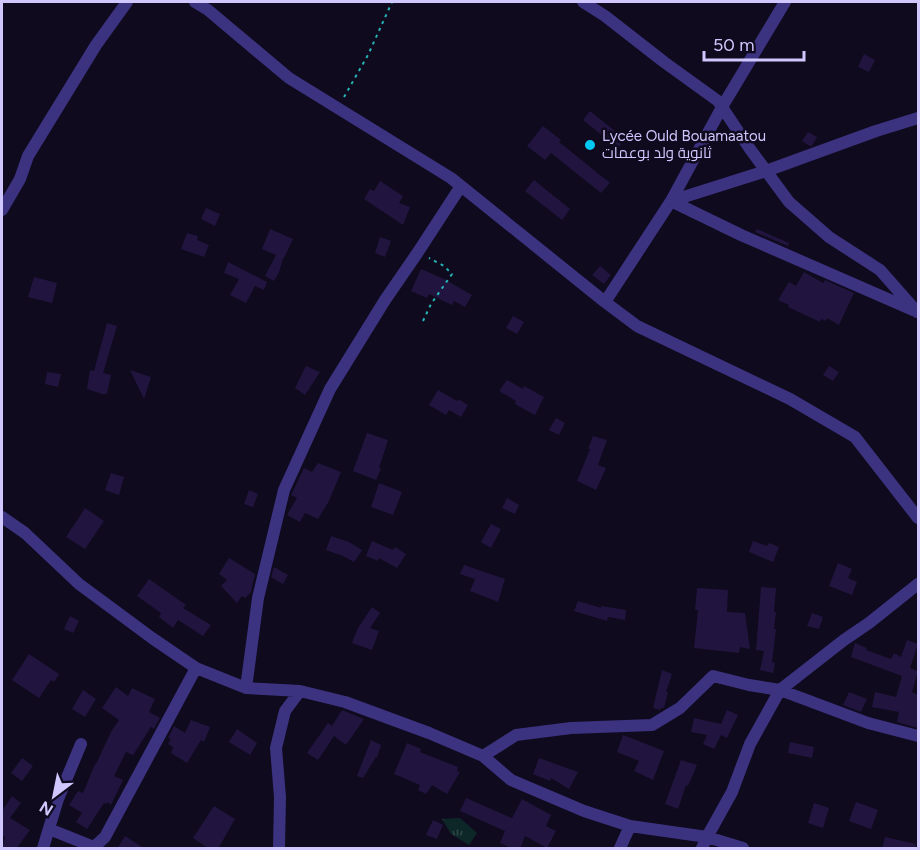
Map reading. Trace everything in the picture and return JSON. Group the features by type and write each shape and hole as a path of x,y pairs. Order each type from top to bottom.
{"street":[{"path":"2,210 20,179 28,156 96,45 127,2"},
{"path":"195,2 226,24 289,78 451,178 637,326 790,399 855,437 918,518"},
{"path":"583,2 606,16 664,62 718,100 789,202 829,237 880,270 918,312"},
{"path":"604,302 671,201 785,2"},
{"path":"671,201 766,171 918,118"},
{"path":"246,688 258,598 284,490 330,388 461,186"},
{"path":"671,201 741,235 918,312"},
{"path":"2,517 25,533 79,584 196,668 246,688 300,691 345,702 483,756 511,780 584,811 630,826 704,843 743,849"},
{"path":"704,843 732,792 750,744 780,690 918,584"},
{"path":"49,829 94,847 105,837 196,668"},
{"path":"483,756 516,735 572,728 652,725 680,708 713,676 780,690 868,723 918,736"},
{"path":"279,849 280,797 276,748 285,711 300,691"},
{"path":"43,849 58,800 81,744"},
{"path":"620,849 630,826"}],"path":[{"path":"338,107 368,55 392,2"},
{"path":"418,252 444,266 452,274 431,304 423,321"}],"green space":[{"path":"460,818 477,833 469,845 451,834 442,819"}],"building":[{"path":"864,54 875,60 869,72 858,67"},
{"path":"590,111 625,139 618,148 583,120"},
{"path":"543,126 561,140 559,142 610,183 601,193 551,153 545,160 527,146"},
{"path":"808,132 817,137 812,146 802,141"},
{"path":"534,180 570,209 562,220 525,191"},
{"path":"380,181 403,196 399,203 410,207 403,225 364,199 370,189 374,191"},
{"path":"206,208 220,214 215,226 201,219"},
{"path":"270,229 293,239 274,281 265,276 276,255 262,249"},
{"path":"757,229 789,243 788,246 755,232"},
{"path":"187,233 198,236 197,240 209,245 204,257 181,249"},
{"path":"380,237 391,241 385,257 375,253"},
{"path":"228,262 267,282 264,290 255,286 246,303 230,295 239,279 224,273"},
{"path":"600,266 611,275 604,284 592,275"},
{"path":"421,269 472,295 465,307 454,301 452,305 429,294 427,298 411,291"},
{"path":"804,272 823,283 825,280 854,293 839,325 827,318 826,321 821,319 820,322 778,300 789,282 796,286"},
{"path":"34,277 57,283 52,303 28,297"},
{"path":"513,316 524,322 517,334 506,328"},
{"path":"107,323 117,326 103,373 111,375 107,394 102,394 87,389 90,370 94,371"},
{"path":"306,366 320,372 305,395 295,388"},
{"path":"829,366 839,372 833,381 823,375"},
{"path":"130,370 151,377 144,399"},
{"path":"47,372 61,374 58,387 45,384"},
{"path":"507,380 544,397 535,415 515,404 516,401 499,391"},
{"path":"438,390 468,405 461,417 449,410 446,415 429,405"},
{"path":"556,418 565,423 559,435 549,430"},
{"path":"367,433 388,440 376,480 353,471"},
{"path":"593,436 607,440 598,465 606,468 596,490 577,481"},
{"path":"318,463 341,472 329,501 318,519 305,513 300,522 287,515 297,498 291,495 304,468 312,472"},
{"path":"111,473 124,477 119,495 105,490"},
{"path":"379,483 402,492 393,515 371,507"},
{"path":"249,490 258,494 253,507 244,504"},
{"path":"507,498 519,505 515,514 502,508"},
{"path":"85,508 104,521 85,549 66,537"},
{"path":"491,524 501,529 491,548 481,542"},
{"path":"331,536 349,542 362,550 354,562 326,550"},
{"path":"372,541 393,550 395,547 406,554 397,568 379,558 378,561 366,556"},
{"path":"753,541 779,547 773,562 749,552"},
{"path":"229,558 255,574 251,592 245,598 242,596 237,603 221,586 227,580 219,574"},
{"path":"838,563 852,569 848,578 857,582 852,595 829,586"},
{"path":"464,565 505,579 498,602 470,591 475,579 460,574"},
{"path":"274,567 288,575 283,584 271,577"},
{"path":"149,579 186,605 183,608 211,625 203,636 178,620 173,628 159,617 161,613 137,596"},
{"path":"761,587 776,588 773,673 760,670 764,651 756,650"},
{"path":"697,588 728,590 727,612 745,613 750,649 740,647 739,653 694,648 698,610 695,610"},
{"path":"578,601 601,608 601,606 626,610 625,620 608,617 607,621 574,611"},
{"path":"372,607 380,613 370,628 379,631 372,650 352,643 358,628"},
{"path":"812,613 823,617 819,629 807,626"},
{"path":"70,616 79,621 73,633 64,629"},
{"path":"907,640 918,644 910,668 918,671 912,692 918,695 918,728 897,722 899,712 872,707 875,692 896,697 902,676 851,657 855,643 867,648 866,650 891,659 894,653 901,657"},
{"path":"29,654 59,674 54,682 51,680 39,698 12,680"},
{"path":"662,670 672,674 664,708 660,710 653,708"},
{"path":"116,687 128,696 132,688 155,699 149,712 160,718 154,729 151,727 133,755 126,752 114,776 123,780 111,805 104,803 87,829 76,822 82,813 69,805 78,791 83,793 95,764 119,720 102,708"},
{"path":"83,690 96,699 85,717 72,709"},
{"path":"849,692 867,699 861,712 843,705"},
{"path":"342,710 364,719 346,745 334,736 318,760 307,753 328,723 332,726"},
{"path":"727,710 738,715 727,738 721,735 714,749 703,744 707,735 691,732 694,718 721,724"},
{"path":"191,720 210,727 204,742 201,740 187,763 171,753 173,747 168,744 171,739 168,738 174,726 185,733"},
{"path":"237,729 257,743 250,755 229,742"},
{"path":"623,735 664,751 653,780 634,771 639,761 617,752"},
{"path":"371,740 381,745 377,758 363,778 357,776"},
{"path":"790,742 814,747 812,758 788,753"},
{"path":"407,743 421,749 420,752 458,767 457,771 460,772 447,794 432,785 426,794 418,790 420,785 394,774"},
{"path":"22,758 33,766 22,781 11,773"},
{"path":"539,758 578,772 569,789 551,778 550,781 533,774"},
{"path":"681,760 697,765 688,786 686,785 678,809 665,804"},
{"path":"12,796 21,803 10,818 30,830 16,849 2,849 5,837 2,835 2,811"},
{"path":"466,798 512,818 522,799 551,815 546,826 556,831 547,848 525,836 520,849 513,849 500,843 505,831 460,811"},
{"path":"856,802 878,810 871,829 849,821"},
{"path":"814,803 829,808 823,828 808,823"},
{"path":"214,806 235,819 218,849 209,849 193,838"},
{"path":"433,820 443,825 437,839 426,835"},
{"path":"125,836 145,849 117,849"},
{"path":"885,837 916,844 915,849 882,849"}],"place":[{"name":"Lycée Ould Bouamaatou ثانوية ولد بوعمات","path":"590,145"}]}
